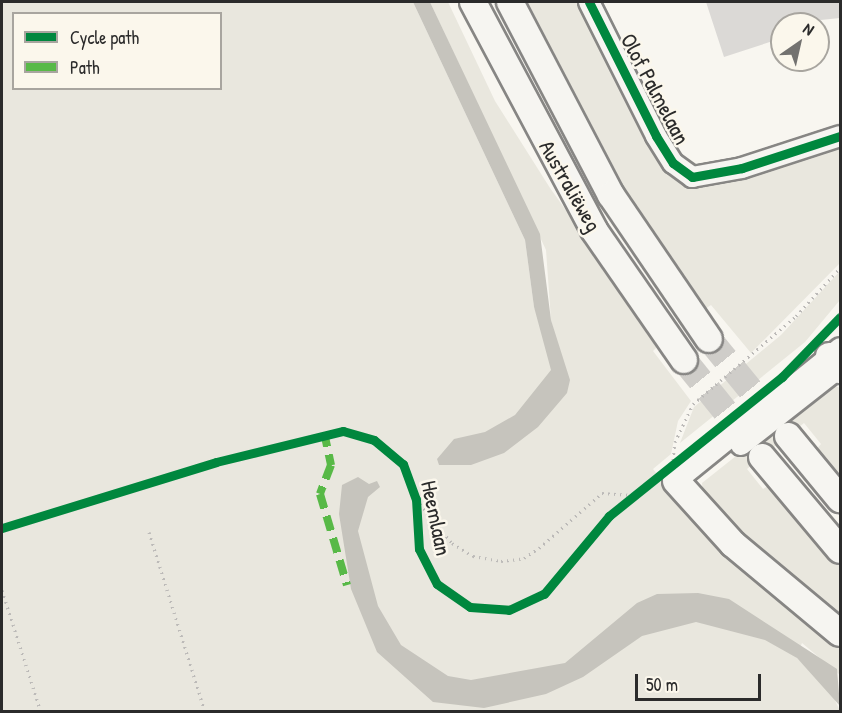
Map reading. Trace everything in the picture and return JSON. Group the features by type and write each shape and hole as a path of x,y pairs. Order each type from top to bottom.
{"main road":[{"name":"Australiëweg","path":"473,2 594,230 684,360"},
{"name":"Australiëweg","path":"510,2 611,195 709,339"},
{"path":"788,436 840,499"},
{"path":"762,457 840,550"},
{"path":"675,475 733,544 840,633"}],"street":[{"name":"Olof Palmelaan","path":"589,2 656,136 673,163 692,177 742,168 840,136"},
{"path":"675,475 838,362"}],"path":[{"path":"675,475 675,442 693,404 796,316 840,268"},
{"path":"675,475 690,449"},
{"path":"618,509 644,487"},
{"path":"415,494 452,543 473,556 501,561 539,548 602,493 634,495"},
{"path":"149,532 205,711"},
{"path":"2,590 40,711"}],"shaded area":[{"path":"2,2 413,2 525,240 534,307 568,387 551,320 546,250 430,2 448,2 495,101 550,188 661,343 653,351 691,401 678,421 671,454 653,469 715,547 840,648 840,675 802,643 796,657 832,694 840,711 2,711"},
{"path":"413,2 430,2 540,234 551,320 570,380 567,393 538,427 504,453 471,465 439,465 437,459 454,439 485,432 515,415 551,370 534,307 525,240"},
{"path":"522,2 578,2 651,140 670,170 691,187 717,185 840,144 840,263 751,353 711,305 702,311 613,177"},
{"path":"840,271 840,300 805,342 680,443 694,407 781,335"},
{"path":"828,383 840,388 840,483 814,452 821,444 804,423 747,469 763,489 773,483 840,564 840,622 767,566 703,494 702,483"},
{"path":"358,477 369,484 377,481 380,487 368,497 358,531 378,606 401,645 448,676 471,680 565,663 637,603 657,594 698,593 729,599 837,669 840,706 797,658 765,640 696,622 642,636 583,677 546,694 484,708 433,702 377,652 351,589 339,514 342,485"}],"building":[{"path":"706,2 840,2 840,18 830,19 830,12 770,12 770,42 724,57"}],"tunnel":[{"path":"709,339 781,427"},
{"path":"684,360 755,448"}],"marked path":[{"path":"324,432 331,465 320,494 347,585"}],"cycle path":[{"path":"589,2 656,136 673,163 692,177 742,168 840,136"},
{"name":"Heemlaan","path":"2,528 216,462 343,431 374,440 403,464 416,499 419,549 437,584 470,607 509,610 544,594 609,516 782,377 840,317"}]}
